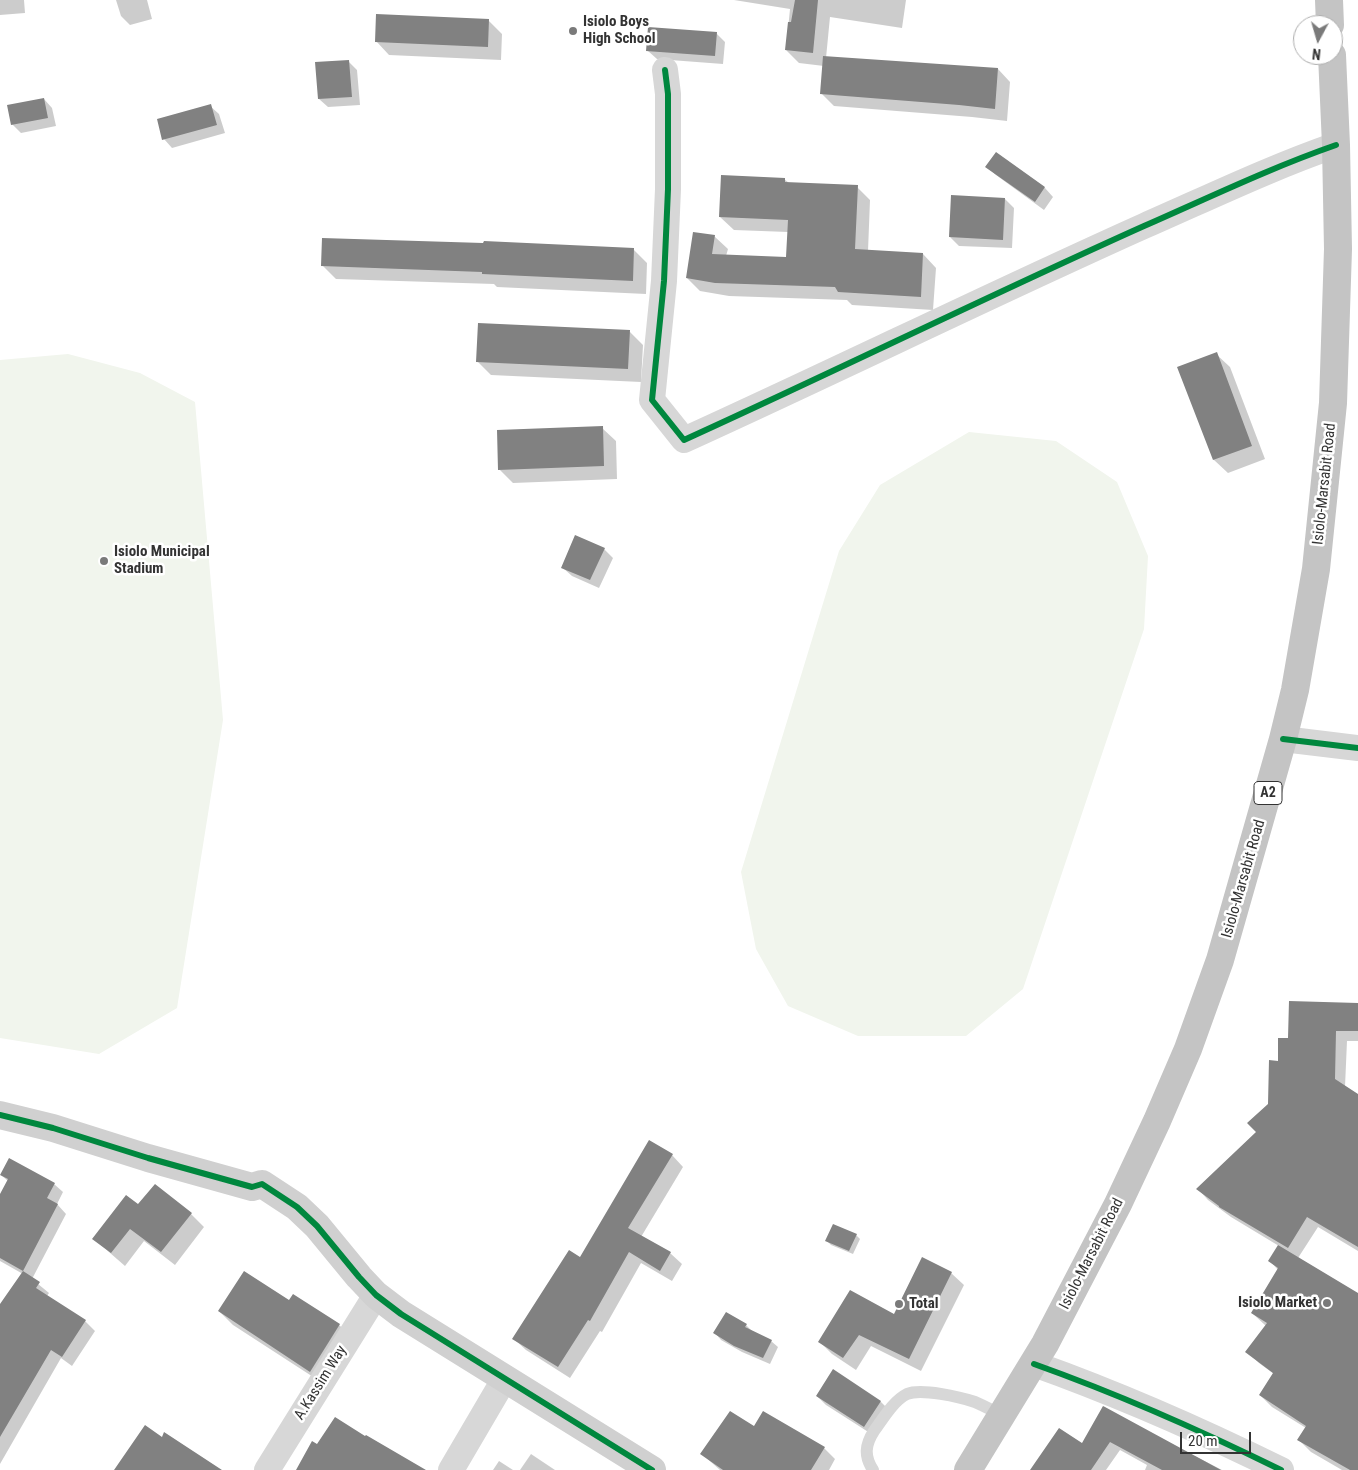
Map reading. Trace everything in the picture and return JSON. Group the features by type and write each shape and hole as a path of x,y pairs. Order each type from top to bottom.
{"highway":[{"path":"1329,0 1330,15"},
{"name":"Isiolo-Marsabit Road","path":"968,1470 1045,1344 1118,1204 1157,1122 1188,1049 1220,960 1283,739 1295,690 1314,578 1333,403 1338,249 1332,65"}],"street":[{"path":"665,70 668,94 666,235 664,280 652,400 684,440 838,370 1076,256 1246,180 1336,145"},
{"path":"1283,739 1358,748"},
{"path":"0,1115 53,1128 148,1158 252,1187 262,1184 297,1207 317,1226 376,1295 401,1314 650,1469"},
{"name":"A.Kassim Way","path":"267,1470 376,1295"},
{"path":"1034,1364 1097,1387 1281,1470"},
{"path":"451,1470 505,1378"}],"lane":[{"path":"873,1470 866,1456 868,1442 893,1406 907,1394 917,1392 975,1402 1002,1416"}],"shaded area":[{"name":"Isiolo Municipal Stadium","path":"68,354 140,373 195,402 223,720 177,1008 99,1054 0,1038 0,360"},
{"path":"969,432 1056,441 1117,482 1148,556 1144,629 1023,989 966,1036 858,1036 788,1006 756,949 741,872 839,551 880,485"}],"building":[{"path":"795,0 818,0 813,53 785,50 788,22 791,22"},
{"path":"376,14 489,19 488,47 375,42"},
{"path":"648,27 717,32 715,56 646,51"},
{"path":"823,56 998,68 995,109 820,94"},
{"path":"349,60 352,97 318,99 315,62"},
{"path":"44,98 48,118 11,125 7,105"},
{"path":"211,104 217,125 162,140 157,119"},
{"path":"996,152 1045,187 1035,202 985,167"},
{"path":"721,175 785,178 785,182 858,185 855,249 923,253 921,297 838,292 835,287 715,283 686,278 693,232 715,235 712,254 786,257 788,220 719,217"},
{"path":"951,195 1005,198 1003,240 949,237"},
{"path":"322,238 483,243 484,241 634,248 633,281 482,274 482,272 321,266"},
{"path":"478,323 630,330 628,369 476,362"},
{"path":"1217,352 1252,446 1213,460 1177,367"},
{"path":"603,426 604,466 498,470 497,430"},
{"path":"575,535 605,548 590,580 561,568"},
{"path":"1289,1001 1358,1003 1358,1031 1336,1031 1335,1079 1358,1094 1358,1247 1307,1217 1288,1248 1219,1207 1196,1189 1256,1132 1247,1123 1268,1104 1269,1060 1278,1061 1278,1038 1288,1038"},
{"path":"649,1140 673,1154 628,1228 671,1252 660,1271 629,1252 590,1321 588,1320 558,1367 512,1339 569,1250 580,1257"},
{"path":"9,1158 55,1183 47,1198 58,1204 23,1271 0,1258 0,1194 8,1179 0,1175"},
{"path":"155,1184 192,1213 161,1252 130,1229 111,1253 92,1239 126,1195 138,1204"},
{"path":"833,1224 857,1234 849,1251 825,1241"},
{"path":"1278,1245 1358,1293 1358,1470 1350,1470 1297,1440 1306,1426 1259,1395 1273,1373 1245,1352 1267,1323 1251,1313 1278,1268 1268,1261"},
{"path":"922,1257 952,1272 909,1359 859,1335 843,1358 818,1342 850,1290 894,1314"},
{"path":"23,1271 40,1282 36,1288 86,1320 62,1357 51,1350 0,1437 0,1304"},
{"path":"244,1271 289,1300 293,1294 340,1324 310,1372 218,1311"},
{"path":"726,1312 747,1324 745,1327 772,1340 763,1358 734,1346 713,1333"},
{"path":"833,1369 881,1401 864,1427 816,1396"},
{"path":"1103,1406 1221,1470 1162,1470 1110,1442 1091,1470 1030,1470 1059,1428 1082,1443"},
{"path":"730,1411 754,1426 763,1411 825,1447 811,1470 723,1470 700,1454"},
{"path":"335,1417 426,1470 296,1470 312,1441 317,1444"},
{"path":"145,1425 162,1437 164,1432 222,1470 114,1470"}],"cycle path":[{"path":"665,70 668,94 668,189 664,281 652,400 684,440 1144,226 1263,173 1336,145"},
{"path":"1283,739 1358,748"},
{"path":"0,1115 53,1128 148,1158 252,1187 262,1184 297,1207 317,1226 376,1295 401,1314 652,1470"},
{"path":"1034,1364 1159,1413 1281,1470"}],"place":[{"name":"Isiolo Boys High School","path":"573,31"},
{"name":"Isiolo Municipal Stadium","path":"104,561"},
{"name":"Isiolo Market","path":"1327,1303"},
{"name":"Total","path":"899,1304"}]}
